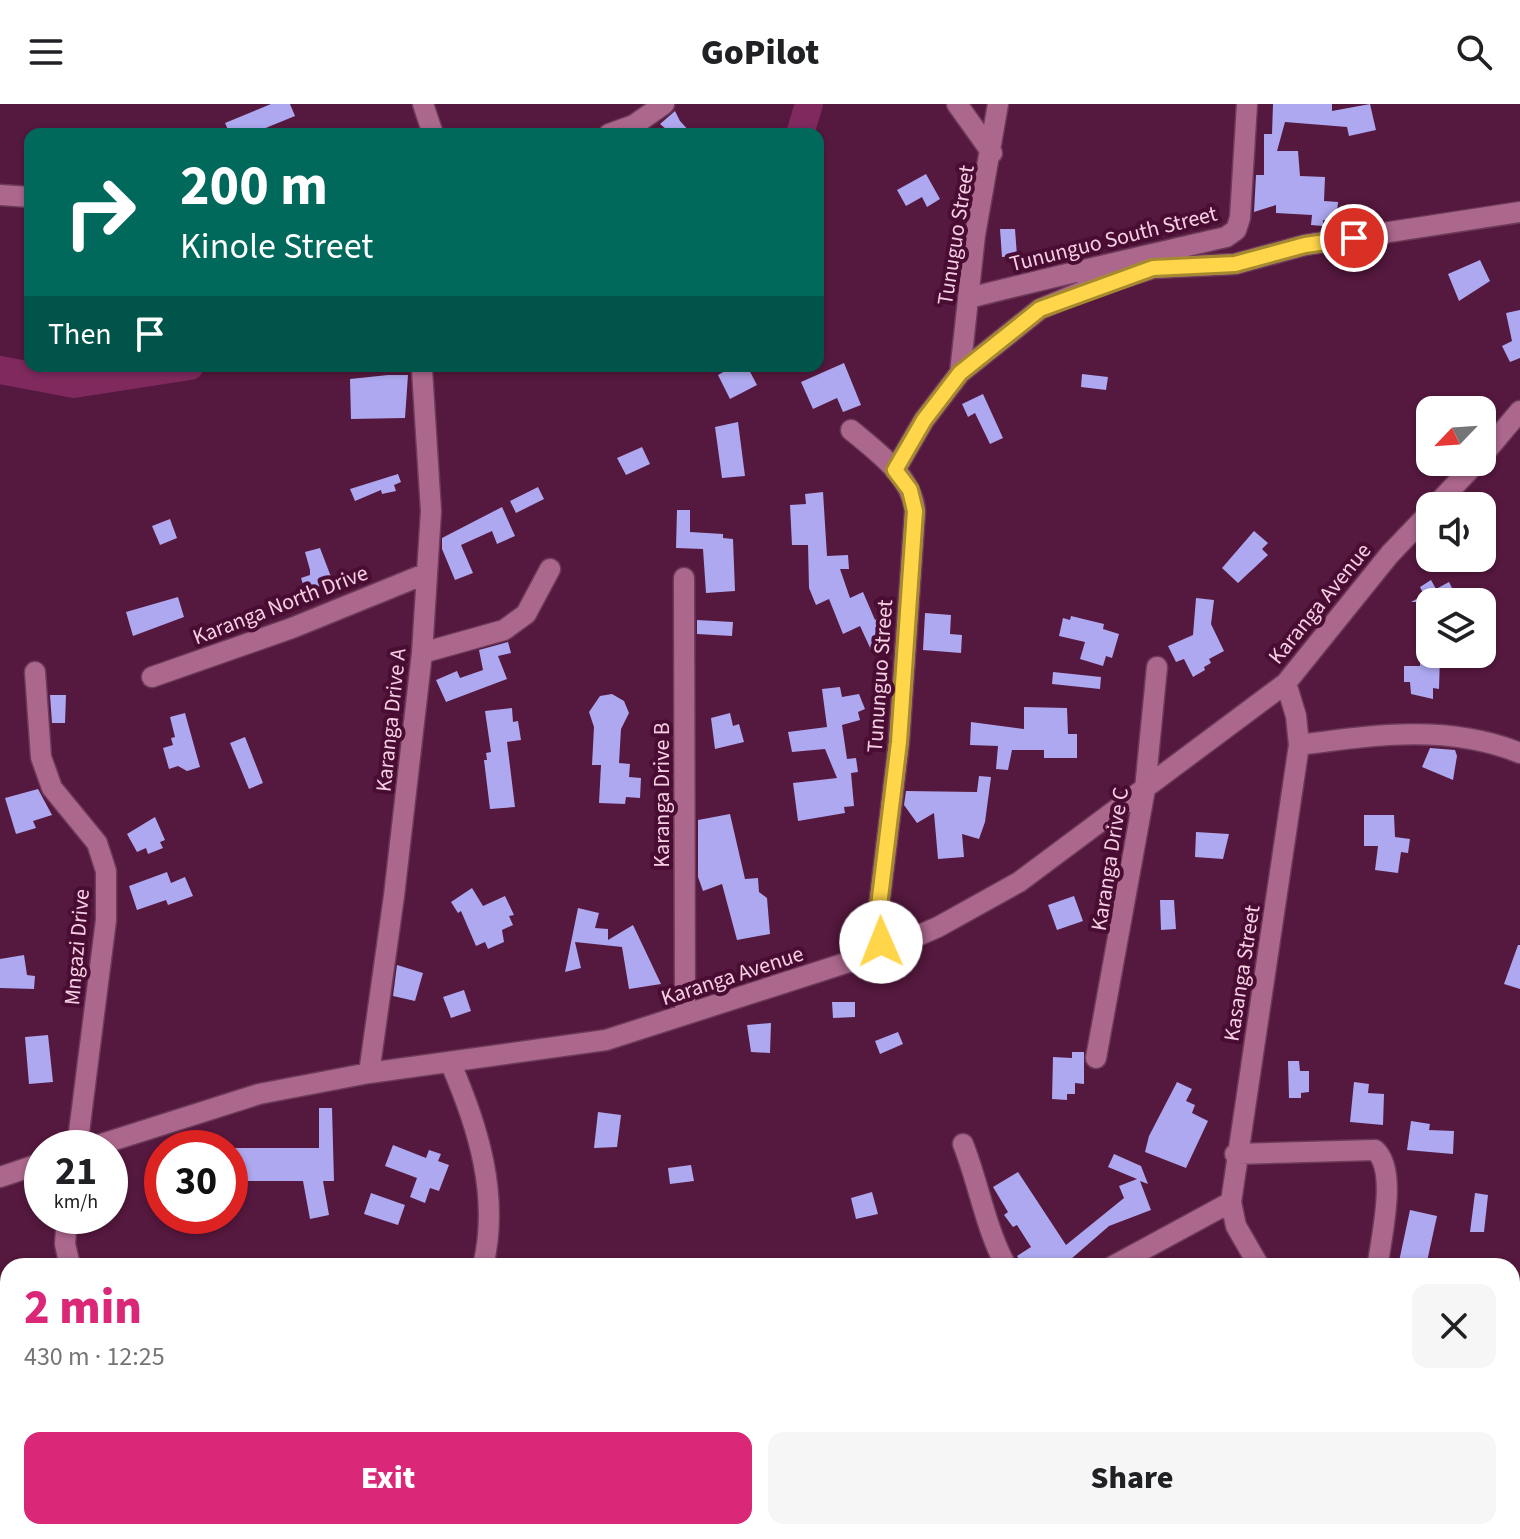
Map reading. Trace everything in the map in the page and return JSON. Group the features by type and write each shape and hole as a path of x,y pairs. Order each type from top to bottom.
{"street":[{"path":"423,104 431,128"},
{"path":"626,128 664,104"},
{"path":"957,104 992,153"},
{"name":"Tunuguo Street","path":"960,373 975,235 992,153 998,104"},
{"name":"Tununguo South Street","path":"969,298 1226,237 1236,230 1240,218 1247,104"},
{"path":"0,195 24,197"},
{"path":"895,470 924,420 960,373 1040,309 1153,268 1235,264 1305,245 1520,212"},
{"name":"Karanga Drive A","path":"369,1073 394,896 422,653 431,511 422,372"},
{"path":"1496,439 1520,411"},
{"name":"Tununguo Street","path":"851,430 895,470 910,490 915,511 899,742 879,906 883,951"},
{"path":"1448,492 1464,476"},
{"name":"Karanga Avenue","path":"128,1136 259,1094 369,1073 606,1040 883,951 938,927 1019,882 1286,683 1390,554 1416,527"},
{"path":"422,653 504,630 526,614 550,569"},
{"name":"Karanga North Drive","path":"152,677 292,628 425,574"},
{"name":"Karanga Drive B","path":"684,578 685,1013"},
{"name":"Karanga Drive C","path":"1096,1058 1145,789 1157,667"},
{"name":"Mngazi Drive","path":"35,672 41,757 52,788 97,843 106,871 106,920 79,1130"},
{"name":"Kasanga Street","path":"1254,1258 1236,1226 1231,1202 1235,1154 1282,872 1299,745 1296,716 1286,683"},
{"path":"1299,745 1377,735 1445,733 1520,753"},
{"path":"450,1062 478,1129 484,1159 487,1189 483,1258"},
{"path":"963,1144 975,1174 988,1228 1002,1258"},
{"path":"1235,1154 1375,1150 1386,1166 1387,1184 1379,1258"},
{"path":"0,1177 24,1169"},
{"path":"1128,1258 1231,1202"},
{"path":"66,1234 68,1258"}],"building":[{"path":"271,104 290,104 295,116 266,128 227,128 225,123"},
{"path":"1273,104 1332,104 1332,111 1370,104 1376,130 1349,136 1347,127 1285,122 1277,151 1298,151 1300,176 1325,177 1324,201 1338,202 1336,222 1323,220 1323,226 1311,225 1312,215 1276,213 1276,205 1254,212 1256,175 1264,175 1264,134 1272,134"},
{"path":"675,111 686,128 665,128 660,124"},
{"path":"926,174 940,199 927,207 922,197 906,206 897,190"},
{"path":"1000,229 1015,229 1017,256 1002,257"},
{"path":"1480,260 1490,281 1459,301 1448,274"},
{"path":"1520,310 1520,358 1510,362 1502,346 1512,341 1506,313"},
{"path":"844,363 861,405 843,412 837,398 813,409 801,382"},
{"path":"723,372 750,372 757,385 730,399 718,375"},
{"path":"1082,374 1108,377 1106,390 1081,387"},
{"path":"408,375 405,418 351,419 350,379"},
{"path":"983,394 1003,438 990,444 975,413 968,417 962,404"},
{"path":"738,422 745,476 722,478 715,427"},
{"path":"642,447 650,464 626,475 617,458"},
{"path":"398,474 401,482 394,485 396,491 382,494 381,490 355,501 350,489"},
{"path":"538,487 544,499 516,513 510,501"},
{"path":"823,492 827,556 848,555 849,569 840,569 850,598 863,592 875,620 880,617 889,638 881,641 883,647 872,652 860,626 843,634 829,599 816,605 809,588 808,545 792,545 790,505 806,504 805,494"},
{"path":"502,507 515,536 497,544 492,531 461,545 473,573 455,580 442,549 442,538"},
{"path":"677,510 690,510 690,532 723,534 723,538 733,539 735,591 706,593 703,549 676,548"},
{"path":"170,519 177,538 160,545 152,526"},
{"path":"1254,531 1268,543 1262,549 1268,555 1238,583 1222,568"},
{"path":"320,548 333,582 305,591 301,578 310,575 310,570 305,552"},
{"path":"1431,580 1435,588 1420,588"},
{"path":"1449,582 1452,588 1438,588"},
{"path":"178,597 184,617 133,636 126,612"},
{"path":"1196,598 1214,600 1211,624 1224,651 1209,659 1211,663 1204,667 1205,670 1193,677 1184,659 1176,662 1168,646 1193,635"},
{"path":"925,613 951,615 950,634 962,635 961,653 923,650"},
{"path":"1071,616 1104,624 1103,629 1119,634 1112,658 1106,656 1103,666 1080,659 1085,642 1059,636 1063,618 1070,620"},
{"path":"697,620 733,622 732,636 697,634"},
{"path":"508,642 511,653 498,656 507,679 446,702 436,680 457,671 460,678 483,670 479,650"},
{"path":"1404,666 1440,668 1439,689 1433,688 1433,699 1411,694 1410,682 1404,682"},
{"path":"1053,672 1101,677 1100,689 1052,684"},
{"path":"840,687 842,697 859,694 865,709 858,712 860,720 842,725 847,759 856,758 858,772 851,773 854,806 844,807 845,813 798,821 793,783 837,778 825,749 792,752 788,732 827,727 822,689"},
{"path":"612,694 624,701 629,713 621,729 619,763 630,764 629,777 641,778 640,798 626,797 625,804 599,803 601,765 592,765 594,727 589,712 600,696"},
{"path":"50,695 66,695 65,723 52,723"},
{"path":"1024,707 1067,708 1068,734 1077,734 1077,758 1044,758 1044,750 1012,750 1008,770 996,769 998,746 970,745 971,722 1024,729"},
{"path":"512,708 513,722 518,721 521,740 507,742 515,807 490,809 484,760 487,760 486,753 491,752 485,711"},
{"path":"185,713 200,767 187,771 178,766 169,769 163,748 173,745 171,738 175,737 170,717"},
{"path":"730,713 733,726 739,724 744,742 715,749 711,718"},
{"path":"245,737 263,783 249,789 230,743"},
{"path":"1430,748 1455,750 1453,780 1422,767"},
{"path":"979,776 991,777 985,822 979,839 962,834 964,857 938,859 934,813 917,823 904,805 906,791 977,792"},
{"path":"38,789 52,815 33,821 36,828 16,834 5,798"},
{"path":"730,814 745,879 758,878 759,892 767,898 770,934 737,940 722,884 703,891 698,877 698,820"},
{"path":"1364,815 1394,815 1395,837 1410,839 1408,853 1401,852 1398,873 1375,870 1378,846 1364,846"},
{"path":"155,817 165,840 160,842 163,848 148,854 146,848 137,852 127,834"},
{"path":"1196,832 1229,834 1223,859 1195,857"},
{"path":"167,872 171,883 185,877 193,896 168,905 166,900 137,910 129,886"},
{"path":"472,888 483,906 505,896 514,915 509,916 513,925 502,930 504,942 488,949 485,942 476,946 461,911 458,913 451,902"},
{"path":"1074,896 1083,921 1057,930 1048,905"},
{"path":"1160,900 1174,900 1176,929 1161,930"},
{"path":"578,908 599,913 595,928 608,929 608,940 633,925 661,984 629,989 622,947 575,942 581,968 565,972"},
{"path":"1520,945 1520,989 1504,984"},
{"path":"24,955 27,975 35,976 34,989 0,988 0,959"},
{"path":"397,965 423,973 415,1001 393,996"},
{"path":"464,990 471,1011 451,1018 443,997"},
{"path":"832,1002 855,1002 855,1017 833,1018"},
{"path":"771,1023 770,1053 751,1052 747,1025"},
{"path":"898,1032 903,1044 880,1054 875,1041"},
{"path":"48,1035 53,1082 29,1084 25,1037"},
{"path":"1072,1052 1084,1052 1084,1084 1075,1083 1075,1094 1067,1094 1067,1100 1052,1099 1053,1057 1072,1058"},
{"path":"1288,1061 1299,1061 1300,1071 1309,1071 1309,1092 1301,1093 1301,1098 1289,1098"},
{"path":"1177,1082 1192,1089 1186,1101 1195,1105 1192,1113 1208,1121 1186,1168 1145,1152 1149,1136"},
{"path":"1354,1082 1369,1084 1368,1093 1384,1094 1383,1125 1350,1122"},
{"path":"319,1108 332,1108 334,1181 323,1181 329,1215 310,1219 303,1181 248,1181 248,1148 319,1148"},
{"path":"598,1112 621,1115 617,1147 594,1148"},
{"path":"1411,1121 1430,1124 1429,1130 1454,1131 1453,1154 1407,1150"},
{"path":"393,1145 426,1158 429,1150 441,1154 438,1161 449,1165 439,1191 430,1188 425,1203 410,1197 417,1178 385,1166"},
{"path":"1114,1154 1141,1166 1148,1184 1140,1181 1151,1210 1109,1226 1072,1258 1018,1258 1017,1256 1031,1247 1017,1225 1013,1227 1004,1215 1008,1212 993,1187 1018,1172 1066,1245 1124,1198 1119,1186 1137,1179 1108,1167"},
{"path":"691,1165 694,1181 670,1184 668,1168"},
{"path":"872,1192 878,1214 856,1219 851,1198"},
{"path":"371,1193 405,1205 398,1225 364,1214"},
{"path":"1475,1193 1488,1195 1484,1232 1470,1232"},
{"path":"1410,1210 1437,1216 1428,1258 1400,1258"}],"waterway":[{"path":"802,128 809,104"},
{"path":"0,370 74,384 151,372"}],"route":[{"path":"881,942 879,906 899,742 915,511 914,498 895,470 924,420 960,373 1040,309 1095,286 1153,268 1235,264 1305,245 1354,238"}]}
